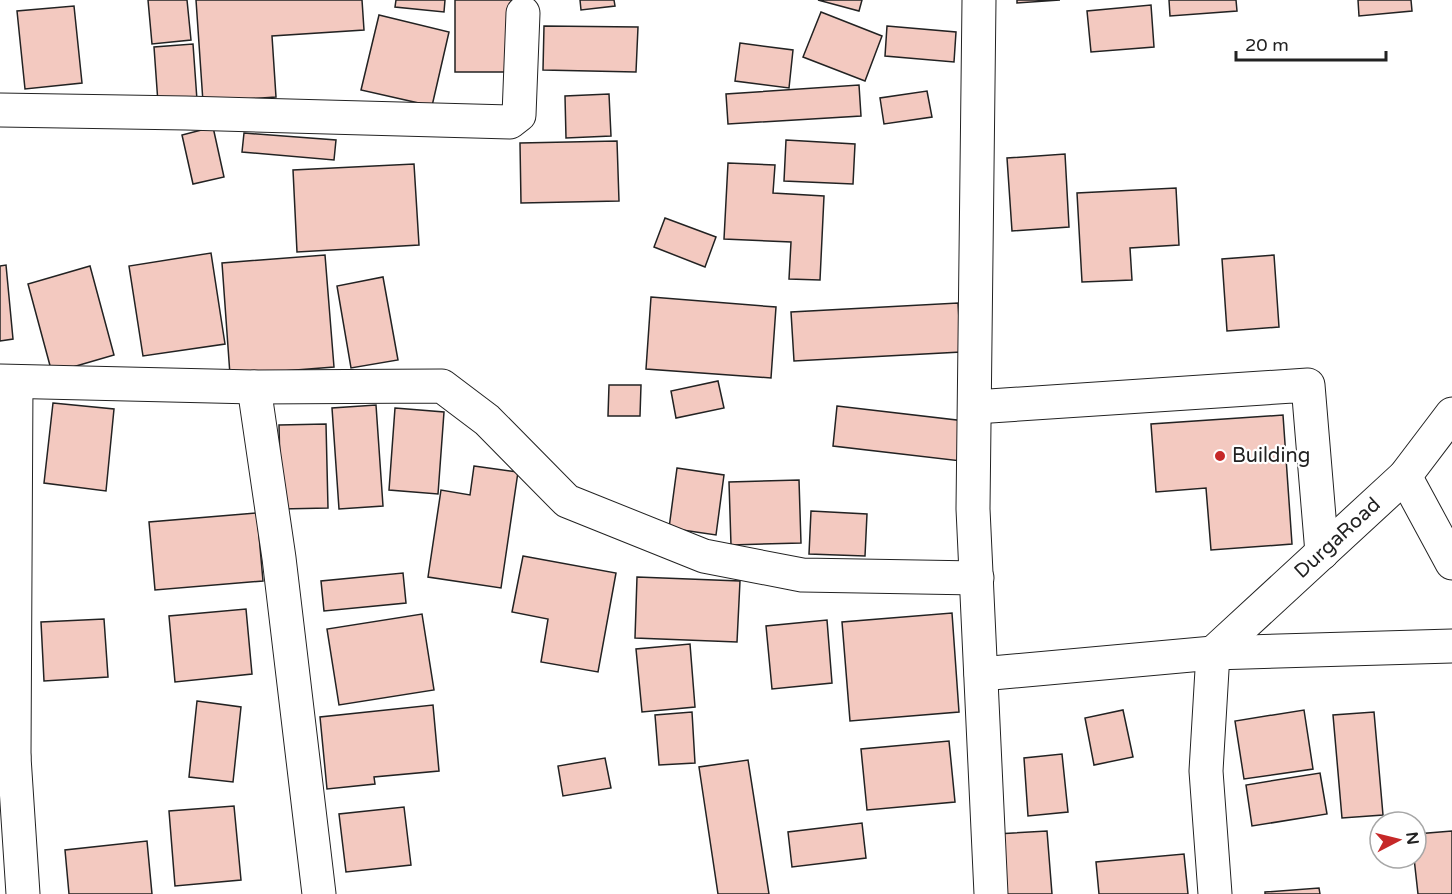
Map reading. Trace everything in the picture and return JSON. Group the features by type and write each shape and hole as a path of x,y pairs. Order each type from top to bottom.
{"street":[{"path":"979,0 973,509 991,894"},
{"path":"0,110 186,112 510,122 519,116 523,13"},
{"path":"23,894 7,757 8,382 254,387 442,386 487,420 567,501 704,556 802,575 976,578"},
{"path":"975,407 1308,385 1322,553"},
{"path":"254,387 279,558 319,894"},
{"name":"DurgaRoad","path":"1213,653 1405,476 1452,414"},
{"path":"1405,476 1452,563"},
{"path":"981,675 1213,653 1452,646"},
{"path":"1213,653 1206,771 1215,894"}],"building":[{"path":"148,0 187,0 191,40 152,44"},
{"path":"196,0 362,0 364,30 272,36 276,97 203,102"},
{"path":"396,0 445,0 444,12 395,7"},
{"path":"455,0 512,0 511,72 455,72"},
{"path":"580,0 614,0 615,6 581,10"},
{"path":"818,0 862,0 859,11"},
{"path":"1017,0 1060,0 1017,3"},
{"path":"1169,0 1236,0 1237,11 1170,16"},
{"path":"1358,0 1411,0 1412,11 1359,16"},
{"path":"1151,5 1154,47 1091,52 1087,11"},
{"path":"74,6 82,83 25,89 17,11"},
{"path":"821,12 882,36 865,81 803,57"},
{"path":"379,15 449,32 432,106 361,90"},
{"path":"544,26 638,27 636,72 543,70"},
{"path":"887,26 956,32 954,62 885,56"},
{"path":"740,43 793,50 789,88 735,81"},
{"path":"193,44 197,100 158,103 154,47"},
{"path":"859,85 861,116 728,124 726,94"},
{"path":"927,91 932,117 884,124 880,98"},
{"path":"609,94 611,136 566,138 565,96"},
{"path":"213,127 224,177 193,184 182,135"},
{"path":"244,133 336,140 334,160 242,152"},
{"path":"786,140 855,144 853,184 784,181"},
{"path":"617,141 619,201 521,203 520,143"},
{"path":"1065,154 1069,227 1012,231 1007,158"},
{"path":"728,163 775,165 773,193 824,196 820,280 789,279 791,242 724,239"},
{"path":"414,164 419,245 297,252 293,170"},
{"path":"1176,188 1179,245 1130,248 1132,280 1082,282 1077,193"},
{"path":"665,218 716,237 705,267 654,247"},
{"path":"211,253 225,344 143,356 129,266"},
{"path":"325,255 334,367 230,375 222,263"},
{"path":"1274,255 1279,327 1227,331 1222,259"},
{"path":"6,265 13,339 0,341 0,266"},
{"path":"90,266 114,355 52,373 28,284"},
{"path":"383,277 398,360 351,368 337,286"},
{"path":"651,297 776,307 771,378 646,369"},
{"path":"958,303 961,352 794,361 791,312"},
{"path":"718,381 724,408 676,418 671,391"},
{"path":"609,385 641,385 640,416 608,416"},
{"path":"53,403 114,409 106,491 44,483"},
{"path":"376,405 383,506 339,509 332,408"},
{"path":"837,406 965,421 961,461 833,446"},
{"path":"395,408 444,412 438,494 389,490"},
{"name":"Building","path":"1283,415 1292,544 1211,550 1206,488 1156,492 1151,424"},
{"path":"326,424 328,508 281,509 279,425"},
{"path":"474,466 518,472 501,588 428,577 441,490 470,495"},
{"path":"677,468 724,475 716,535 669,528"},
{"path":"799,480 801,543 731,545 729,482"},
{"path":"811,511 867,514 865,556 809,554"},
{"path":"257,513 263,581 155,590 149,522"},
{"path":"523,556 616,573 598,672 541,662 548,619 512,612"},
{"path":"403,573 406,603 324,611 321,581"},
{"path":"637,577 740,581 737,642 635,638"},
{"path":"246,609 252,674 175,682 169,616"},
{"path":"952,613 959,712 850,721 842,622"},
{"path":"422,614 434,690 339,705 327,629"},
{"path":"104,619 108,677 44,681 41,622"},
{"path":"827,620 832,683 772,689 766,626"},
{"path":"690,644 695,707 642,712 636,649"},
{"path":"197,701 241,707 233,782 189,777"},
{"path":"433,705 439,771 374,777 375,784 327,789 320,717"},
{"path":"1123,710 1133,757 1094,765 1085,718"},
{"path":"1304,710 1313,769 1244,779 1235,721"},
{"path":"692,712 695,763 659,765 655,715"},
{"path":"1374,712 1383,810 1368,810 1368,816 1342,818 1333,715"},
{"path":"949,741 955,802 867,810 861,749"},
{"path":"1062,754 1068,812 1028,816 1024,758"},
{"path":"605,758 611,788 563,796 558,766"},
{"path":"748,760 769,894 718,894 699,767"},
{"path":"1320,773 1327,814 1252,826 1246,785"},
{"path":"234,806 241,880 175,886 169,811"},
{"path":"404,807 411,865 346,872 339,814"},
{"path":"862,823 866,858 792,867 788,832"},
{"path":"1047,831 1052,894 1001,894 996,834"},
{"path":"1452,831 1452,894 1418,894 1415,870 1428,870 1428,833"},
{"path":"147,841 152,894 69,894 65,850"},
{"path":"1184,854 1188,894 1099,894 1096,862"},
{"path":"1319,888 1320,894 1265,894 1265,892"}],"place":[{"name":"Building","path":"1220,456"}]}
